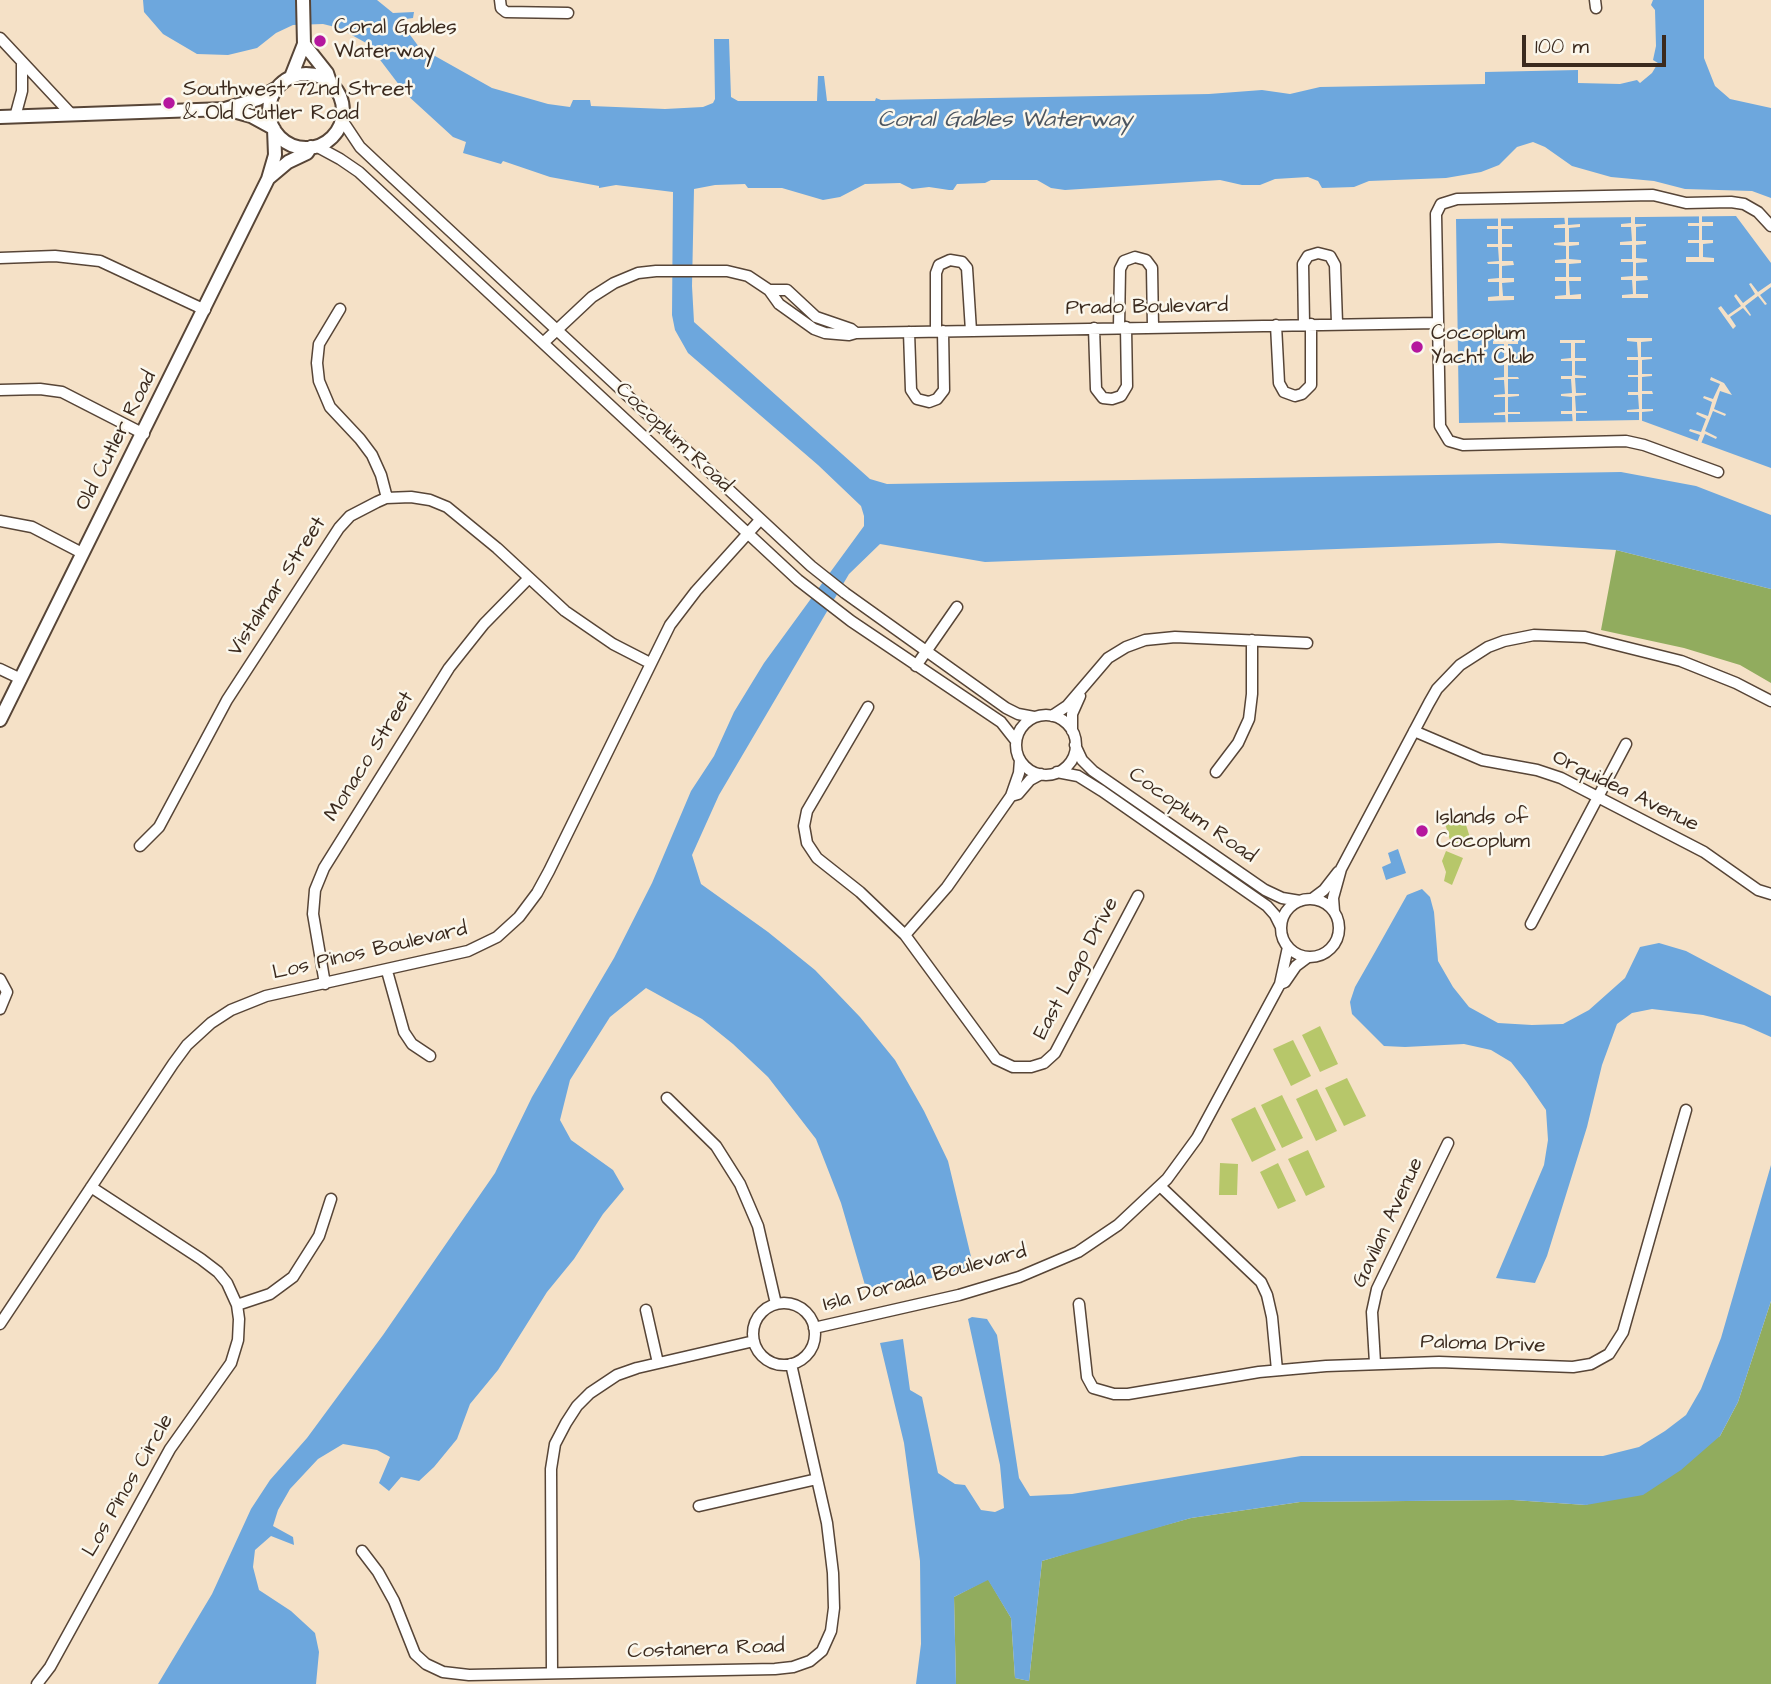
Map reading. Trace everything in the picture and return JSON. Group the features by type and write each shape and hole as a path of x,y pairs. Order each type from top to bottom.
{"main road":[{"path":"0,117 225,109 251,102 277,88 290,77 304,38 303,0"},
{"path":"225,109 256,118 289,144 314,147 332,137 342,120 342,101 304,38"},
{"path":"290,77 308,74 330,82"},
{"path":"273,129 269,110 271,98 277,88"},
{"name":"Old Cutler Road","path":"0,720 144,434 268,178 275,155 273,129"},
{"name":"Old Cutler Road","path":"268,178 314,147"}],"street":[{"path":"500,0 501,8 506,12 568,13"},
{"path":"0,38 72,115"},
{"path":"15,117 22,92 22,63"},
{"name":"Cocoplum Road","path":"342,120 370,157 811,566 1006,708 1034,717 1052,716"},
{"name":"Cocoplum Road","path":"314,147 340,159 359,172 798,580 916,666 1001,722 1016,741"},
{"path":"1718,472 1626,441 1463,446 1445,436 1440,426 1436,214 1441,204 1451,199 1653,195 1686,203 1737,203 1758,212 1771,226"},
{"path":"1276,324 1279,383 1284,392 1294,396 1302,394 1311,385 1303,264 1308,256 1318,253 1330,256 1335,265 1337,323"},
{"path":"0,258 55,256 100,261 205,310"},
{"path":"1094,328 1096,388 1103,398 1112,399 1121,396 1127,386 1120,269 1124,261 1135,257 1146,260 1152,268 1153,327"},
{"path":"909,332 911,390 917,399 929,402 940,397 944,390 936,273 939,265 950,260 962,262 967,268 971,331"},
{"name":"Prado Boulevard","path":"543,343 583,304 614,283 638,273 656,271 727,271 748,276 769,290 779,304 814,329 840,335 1123,327 1438,323"},
{"name":"Prado Boulevard","path":"769,290 787,290 816,317 856,333"},
{"path":"340,309 319,344 319,381 330,407 372,455 387,498"},
{"path":"0,390 40,389 62,392 144,434"},
{"name":"Vistalmar Street","path":"140,846 159,827 232,692 338,528 357,511 387,498 420,498 447,507 490,541 583,624 613,644 650,663"},
{"name":"Los Pinos Boulevard","path":"0,1324 173,1063 196,1035 221,1016 253,1000 387,971 480,947 497,937 519,917 549,871 670,625 687,601 760,520"},
{"path":"0,521 33,527 82,553"},
{"name":"Monaco Street","path":"325,984 313,914 316,890 324,868 449,668 484,624 529,578"},
{"path":"916,666 957,607"},
{"path":"1312,899 1324,890 1341,869 1437,690 1468,659 1504,640 1534,635 1585,637 1661,655 1720,676 1771,701"},
{"path":"1052,716 1064,710 1108,659 1126,647 1145,640 1175,637 1307,643"},
{"path":"1216,772 1238,743 1249,719 1252,702 1252,640"},
{"path":"0,669 20,679"},
{"path":"1072,732 1072,714 1081,692"},
{"name":"East Lago Drive","path":"868,708 807,811 804,831 813,854 860,892 905,935 991,1054 1000,1062 1013,1067 1031,1067 1049,1059 1060,1046 1138,896"},
{"path":"1052,716 1067,724 1072,732"},
{"path":"905,935 947,887 1010,796 1019,774 1020,760 1016,741 1022,727 1034,717"},
{"name":"Orquidea Avenue","path":"1414,731 1472,757 1544,772 1598,796 1704,852 1758,890 1771,894"},
{"name":"Cocoplum Road","path":"1072,732 1082,760 1093,771 1265,890 1282,898 1300,901"},
{"path":"1531,924 1626,744"},
{"path":"1057,772 1070,761 1075,745"},
{"path":"1020,760 1025,766 1041,774"},
{"name":"Cocoplum Road","path":"1041,774 1057,772 1078,776 1102,791 1267,906 1281,927"},
{"path":"1010,796 1018,794 1030,780 1041,774"},
{"path":"1334,911 1321,901 1312,899 1300,901 1286,911 1281,927 1288,947 1308,957 1318,957 1334,946 1339,929 1333,898 1341,869"},
{"name":"Isla Dorada Boulevard","path":"814,1328 970,1292 1044,1268 1078,1252 1108,1233 1160,1186 1204,1128 1280,984 1288,947"},
{"name":"Isla Dorada Boulevard","path":"1280,984 1308,957"},
{"path":"387,971 404,1032 412,1044 430,1056"},
{"path":"0,979 6,989 0,1009"},
{"path":"667,1098 688,1115 716,1146 740,1184 758,1226 776,1304"},
{"name":"Paloma Drive","path":"1079,1304 1087,1377 1094,1388 1114,1394 1277,1370 1375,1363 1585,1366 1604,1359 1623,1332 1686,1110"},
{"name":"Gavilan Avenue","path":"1375,1363 1373,1312 1377,1289 1448,1143"},
{"path":"1160,1186 1261,1282 1272,1317 1277,1370"},
{"path":"91,1187 210,1265 227,1283 237,1305 270,1294 293,1277 319,1236 331,1199"},
{"path":"786,1303 804,1310 814,1328 815,1336 810,1350 799,1361 791,1364 771,1362 763,1357 754,1341 755,1321 767,1307 776,1304 786,1303"},
{"name":"Los Pinos Circle","path":"37,1684 50,1667 166,1456 233,1359 239,1326 237,1305"},
{"path":"646,1310 658,1363"},
{"path":"552,1672 551,1469 555,1444 577,1406 597,1387 626,1371 754,1341"},
{"name":"Costanera Road","path":"362,1551 378,1572 394,1601 411,1646 426,1664 443,1672 460,1675 785,1669 801,1665 817,1656 829,1638 834,1608 830,1542 791,1364"},
{"path":"699,1506 817,1479"}],"green space":[{"path":"1616,550 1771,589 1771,683 1740,665 1684,648 1601,630"},
{"path":"1462,812 1472,844 1453,850 1443,817"},
{"path":"1446,851 1463,858 1452,885 1444,881 1446,872 1442,861"},
{"path":"1320,1026 1338,1064 1320,1072 1302,1035"},
{"path":"1293,1040 1311,1076 1291,1086 1273,1049"},
{"path":"1347,1078 1366,1116 1344,1126 1325,1088"},
{"path":"1317,1089 1337,1131 1316,1141 1296,1099"},
{"path":"1282,1095 1303,1138 1282,1148 1261,1105"},
{"path":"1255,1107 1276,1150 1252,1162 1231,1119"},
{"path":"1308,1150 1325,1187 1306,1196 1288,1159"},
{"path":"1220,1163 1238,1164 1237,1195 1219,1195"},
{"path":"1278,1163 1296,1201 1278,1209 1260,1172"},
{"path":"1771,1301 1771,1684 956,1684 954,1597 988,1579 1011,1618 1015,1678 1029,1681 1042,1561 1114,1539 1191,1518 1300,1502 1513,1500 1586,1505 1720,1436 1738,1402"}],"water":[{"path":"143,0 377,0 393,13 414,12 413,18 399,20 419,47 492,88 548,104 570,107 573,100 590,100 591,106 665,109 703,107 713,103 714,39 729,39 731,97 738,101 817,101 818,76 824,76 827,101 875,101 876,98 1209,94 1262,90 1290,94 1320,87 1485,84 1485,72 1578,70 1578,83 1620,84 1637,80 1640,83 1652,73 1658,63 1653,60 1656,46 1655,10 1651,5 1653,0 1704,0 1704,58 1715,86 1730,99 1771,108 1771,198 1752,191 1685,189 1654,181 1611,177 1572,166 1533,142 1517,147 1499,165 1481,172 1446,178 1369,181 1354,187 1322,188 1318,181 1308,177 1275,179 1260,185 1242,185 1220,180 1065,190 1051,188 1037,180 991,180 985,183 957,184 953,190 929,187 912,189 900,183 865,184 840,197 823,200 782,188 748,188 745,184 715,185 694,189 694,322 870,479 887,484 1621,472 1696,486 1771,515 1771,589 1616,550 1499,543 985,562 880,544 849,574 719,795 692,855 701,884 815,970 860,1017 895,1060 948,1161 974,1269 867,1292 841,1203 816,1139 768,1077 733,1044 702,1019 646,988 610,1017 570,1080 560,1120 571,1140 613,1170 624,1189 547,1292 498,1370 470,1404 457,1439 419,1481 401,1477 389,1491 379,1483 390,1457 377,1450 343,1444 318,1459 290,1489 278,1510 273,1526 293,1537 294,1545 271,1536 255,1550 253,1567 259,1590 291,1611 315,1633 319,1652 316,1684 158,1684 212,1594 251,1509 270,1480 307,1438 383,1335 495,1173 532,1097 614,958 652,883 691,791 714,756 734,712 764,663 864,526 864,516 861,506 818,465 688,353 675,330 672,315 673,192 616,185 599,188 550,177 503,161 501,164 463,153 466,142 453,137 406,94 368,44 339,28 323,24 293,25 276,33 257,48 228,55 197,54 163,34 144,12"},
{"path":"1736,216 1771,263 1771,468 1640,420 1459,423 1456,219"},
{"path":"1398,849 1406,873 1386,880 1382,867 1391,863 1388,853"},
{"path":"1422,889 1430,897 1434,912 1438,961 1469,1007 1498,1023 1563,1024 1589,1010 1625,978 1640,947 1659,943 1686,951 1771,996 1771,1037 1744,1025 1703,1015 1652,1009 1632,1013 1617,1024 1602,1065 1587,1127 1547,1256 1535,1283 1496,1278 1544,1165 1548,1140 1546,1110 1511,1062 1491,1050 1464,1044 1384,1046 1352,1014 1350,1002 1355,987 1407,895"},
{"path":"1771,1165 1771,1301 1738,1402 1720,1436 1681,1470 1643,1495 1586,1505 1513,1500 1300,1502 1191,1518 1042,1561 1029,1681 1015,1678 1011,1618 988,1580 954,1597 956,1684 916,1684 921,1644 920,1561 904,1443 880,1343 903,1339 910,1390 922,1397 938,1473 955,1484 965,1485 981,1510 995,1512 1004,1508 1000,1465 968,1319 972,1317 987,1319 997,1335 1019,1478 1030,1496 1072,1494 1301,1456 1603,1456 1639,1447 1686,1415 1701,1389 1721,1338"}],"pier":[{"path":"1699,213 1702,213 1702,222 1713,222 1713,226 1702,226 1702,240 1713,240 1713,243 1703,244 1703,257 1714,258 1714,262 1686,262 1686,257 1699,257 1699,243 1688,243 1688,240 1699,240 1699,226 1688,226 1688,223 1699,223"},
{"path":"1564,214 1568,214 1568,225 1580,224 1580,227 1569,228 1569,242 1579,242 1579,245 1569,246 1569,259 1581,260 1581,263 1569,264 1569,277 1581,277 1581,281 1569,281 1570,295 1581,294 1581,299 1555,299 1555,296 1566,295 1566,281 1555,281 1555,277 1566,277 1566,263 1555,263 1555,260 1566,259 1566,246 1554,245 1565,242 1565,228 1554,228 1554,225 1565,224"},
{"path":"1631,214 1635,214 1635,224 1646,224 1636,227 1636,241 1646,241 1646,244 1636,245 1636,258 1647,259 1647,262 1636,263 1636,276 1647,276 1648,280 1636,281 1636,294 1648,294 1648,298 1622,298 1622,295 1633,294 1632,280 1621,280 1621,277 1633,276 1633,262 1621,262 1621,259 1632,259 1632,245 1620,245 1620,242 1632,241 1631,227 1621,227 1621,224 1631,223"},
{"path":"1498,215 1501,215 1501,226 1513,226 1513,229 1502,229 1502,244 1512,244 1512,247 1502,247 1502,261 1513,261 1514,265 1502,266 1502,278 1514,278 1514,282 1502,283 1503,296 1514,296 1514,300 1488,301 1488,297 1499,296 1499,282 1488,282 1488,279 1499,278 1499,264 1487,262 1499,261 1498,247 1487,247 1487,244 1498,244 1498,229 1487,229 1487,226 1498,226"},
{"path":"1771,283 1771,287 1760,295 1767,304 1758,296 1745,306 1750,316 1743,308 1730,317 1736,326 1733,329 1718,308 1721,306 1728,315 1741,306 1734,296 1736,294 1743,303 1755,294 1749,284 1758,292"},
{"path":"1627,338 1652,338 1652,341 1641,342 1641,357 1652,357 1642,360 1642,374 1652,376 1642,377 1642,391 1652,391 1653,394 1642,394 1642,409 1653,411 1642,412 1642,424 1639,424 1639,412 1627,412 1639,409 1638,395 1628,395 1628,392 1638,392 1638,377 1628,375 1638,375 1638,360 1627,360 1627,357 1638,357 1637,342 1627,341"},
{"path":"1560,340 1585,340 1585,343 1575,343 1575,358 1586,358 1586,361 1575,361 1575,375 1586,378 1575,378 1576,393 1586,395 1575,396 1576,411 1587,413 1576,413 1576,425 1573,425 1572,414 1561,414 1561,411 1572,411 1572,397 1561,396 1572,393 1571,379 1561,379 1561,376 1572,376 1572,361 1561,361 1571,358 1571,343 1560,343"},
{"path":"1493,341 1518,341 1518,344 1508,344 1508,359 1518,359 1519,362 1508,362 1508,377 1519,379 1508,379 1508,394 1519,396 1508,397 1508,412 1520,414 1508,414 1508,426 1505,415 1494,415 1505,412 1505,397 1494,395 1505,394 1504,380 1494,380 1504,377 1504,363 1494,360 1504,360 1504,344 1493,344"},
{"path":"1711,377 1724,383 1732,395 1720,391 1714,409 1726,414 1725,416 1713,411 1705,431 1717,437 1716,439 1705,434 1700,446 1696,445 1700,435 1689,431 1701,432 1706,419 1696,414 1697,412 1708,416 1712,402 1703,398 1713,399 1720,384 1710,380"}],"place":[{"name":"Coral Gables Waterway","path":"320,41"},
{"name":"Southwest 72nd Street & Old Cutler Road","path":"169,103"},
{"name":"Cocoplum Yacht Club","path":"1417,347"},
{"name":"Islands of Cocoplum","path":"1422,831"}]}
